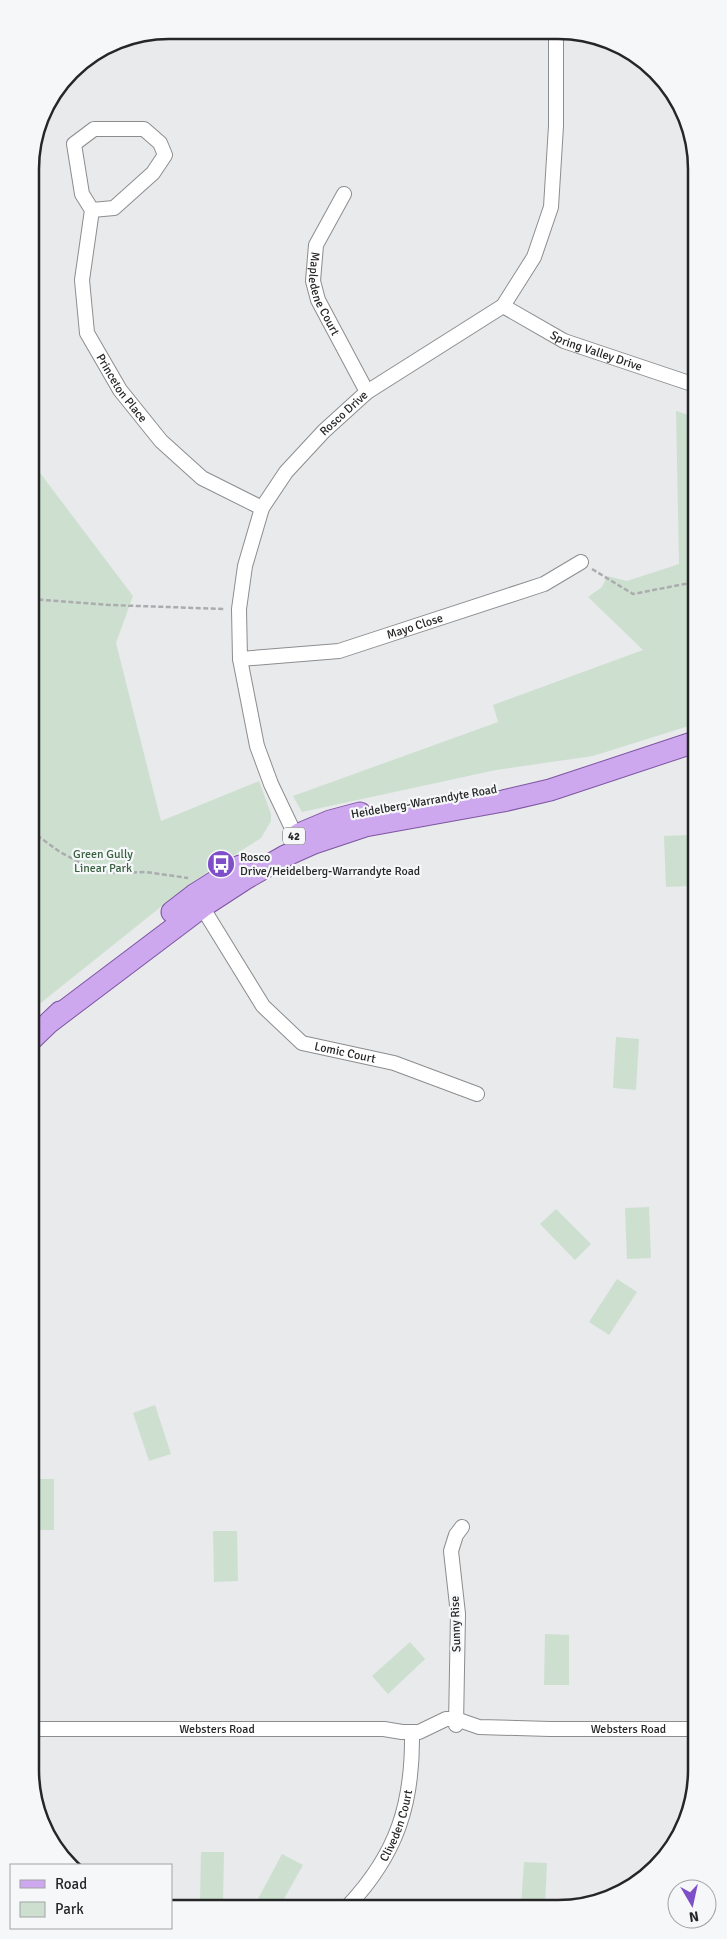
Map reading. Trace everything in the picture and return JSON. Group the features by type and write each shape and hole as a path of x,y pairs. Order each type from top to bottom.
{"main road":[{"name":"Heidelberg-Warrandyte Road","path":"39,1032 92,978 128,946 198,894 268,849 299,842 330,821 384,807 595,775 688,744"}],"street":[{"name":"Rosco Drive","path":"299,842 270,784 257,746 240,659 239,610 245,566 262,508 286,472 324,431 367,392 503,306 534,257 551,207 556,126 556,39"},
{"path":"94,129 144,129 160,142 165,155 153,173 114,208 92,210 82,194 74,144 94,129"},
{"name":"Mapledene Court","path":"344,194 316,244 313,281 318,300 367,392"},
{"name":"Princeton Place","path":"92,210 82,280 87,333 120,390 161,441 202,478 262,508"},
{"name":"Spring Valley Drive","path":"503,306 564,341 688,383"},
{"name":"Mayo Close","path":"240,659 339,651 544,584 581,562"},
{"name":"Lomic Court","path":"198,894 262,1006 302,1043 394,1063 477,1094"},
{"name":"Sunny Rise","path":"461,1723 458,1614 451,1551 456,1535 462,1527"},
{"name":"Websters Road","path":"39,1729 384,1729 409,1734 419,1732 446,1719 479,1727 550,1730 688,1730"},
{"name":"Cliveden Court","path":"353,1900 381,1866 398,1830 409,1791 409,1734"}],"path":[{"path":"581,562 633,594 688,583"},
{"path":"39,600 110,605 239,610"},
{"path":"40,838 94,870 114,873 146,872 198,894"}],"green space":[{"path":"676,411 688,415 688,726 593,756 496,770 302,812 293,796 498,722 493,705 643,650 588,597 602,587 607,576 627,581 679,564"},
{"name":"Green Gully Linear Park","path":"39,472 133,596 116,643 161,821 259,781 271,814 271,821 261,838 192,882 39,1004"},
{"path":"688,835 688,886 666,887 664,836"},
{"path":"616,1037 639,1039 636,1090 613,1088"},
{"path":"649,1207 651,1258 627,1259 625,1208"},
{"path":"556,1209 591,1244 575,1260 540,1224"},
{"path":"617,1279 637,1292 609,1335 589,1322"},
{"path":"155,1405 171,1454 149,1461 133,1413"},
{"path":"39,1479 54,1479 54,1530 39,1530"},
{"path":"213,1531 237,1531 238,1581 214,1582"},
{"path":"545,1634 569,1635 569,1685 544,1685"},
{"path":"410,1642 425,1659 388,1694 372,1676"},
{"path":"201,1852 224,1852 223,1900 200,1900"},
{"path":"282,1854 303,1865 283,1900 258,1899"},
{"path":"524,1862 547,1863 545,1900 521,1900"}],"place":[{"name":"Rosco Drive/Heidelberg-Warrandyte Road","path":"221,864"}]}
